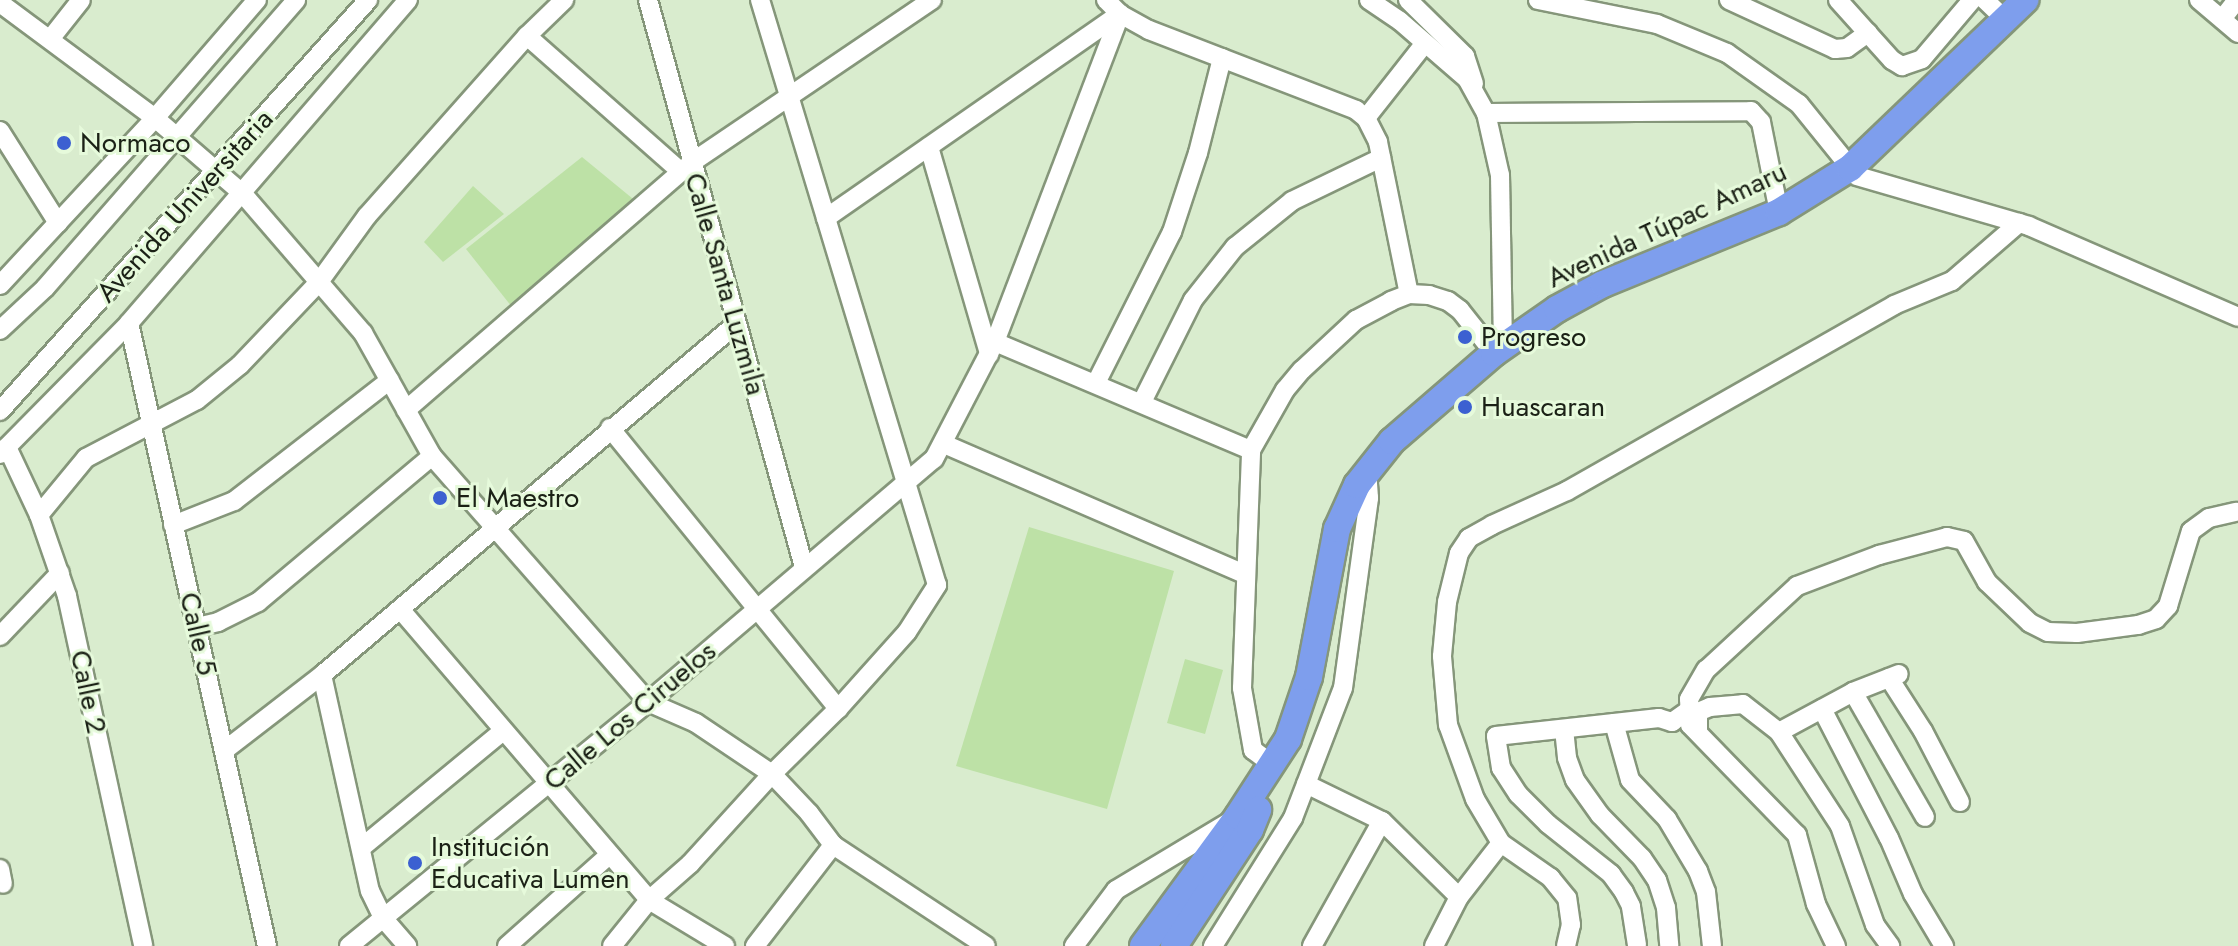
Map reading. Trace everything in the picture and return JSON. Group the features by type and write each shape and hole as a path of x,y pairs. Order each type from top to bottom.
{"highway":[{"name":"Avenida Túpac Amaru","path":"1174,946 1250,830 1273,765 1294,725 1309,677 1337,529 1367,469 1392,441 1499,350 1557,309 1603,284 1779,212 1850,168 2025,0"},
{"name":"Avenida Túpac Amaru","path":"1143,946 1238,816 1252,790 1273,765"}],"street":[{"path":"51,38 81,0"},
{"path":"0,285 155,118 257,0"},
{"name":"Avenida Universitaria","path":"0,330 45,288 296,0"},
{"name":"Avenida Universitaria","path":"0,411 368,0"},
{"path":"4,450 129,323 408,0"},
{"path":"39,515 86,458 197,400 240,365 319,282 367,216 527,36 564,0"},
{"name":"Calle Santa Luzmila","path":"648,0 686,168 736,324 804,567"},
{"path":"612,946 649,900 690,864 772,774 838,709 907,632 937,585 760,0"},
{"path":"406,410 686,168 932,0"},
{"path":"1106,0 1120,14 1356,110 1366,118 1373,128 1381,158 1409,294"},
{"path":"1369,0 1425,43 1477,92"},
{"path":"1408,0 1465,56 1486,113 1500,175 1499,350"},
{"path":"1538,0 1657,24 1727,53 1799,104 1857,176 2019,223 2238,317"},
{"path":"1729,0 1835,49 1847,48 1868,33"},
{"path":"1838,0 1892,60 1902,66 1912,65 1935,47 1972,0"},
{"path":"1985,0 2006,20"},
{"path":"2199,0 2238,33"},
{"path":"2222,19 2237,0"},
{"path":"0,3 155,118 243,194 363,333 432,456 648,702 696,723 772,774 809,813 833,845 986,946"},
{"path":"826,218 1120,14"},
{"name":"Calle Los Ciruelos","path":"349,946 648,702 934,459 992,348 1120,14"},
{"path":"527,36 686,168"},
{"path":"1366,118 1425,43"},
{"path":"1096,383 1172,232 1198,153 1222,58"},
{"path":"1486,113 1751,111 1761,122 1779,212"},
{"path":"0,131 58,223"},
{"path":"929,147 992,348 1096,383 1251,450"},
{"path":"1142,402 1193,300 1235,247 1292,201 1381,158"},
{"path":"1566,946 1571,925 1567,898 1551,878 1501,843 1475,799 1448,725 1442,656 1447,602 1459,553 1469,538 1567,491 1894,305 1952,281 2019,223"},
{"path":"1273,765 1253,750 1246,725 1242,688 1251,450 1285,390 1320,353 1373,308 1409,294 1429,295 1448,301 1499,350"},
{"name":"Calle 5","path":"129,323 267,946"},
{"path":"225,750 322,675 736,324"},
{"path":"173,525 234,501 390,380"},
{"path":"610,428 838,709"},
{"path":"944,444 1245,574"},
{"name":"Calle 2","path":"4,450 39,515 60,573 143,946"},
{"path":"197,627 218,622 258,602 432,456"},
{"path":"1213,946 1279,843 1306,784 1343,688 1369,498 1367,469"},
{"path":"1836,946 1816,904 1797,835 1690,725 1688,711 1694,688 1706,670 1797,586 1879,555 1955,537 1964,541 1987,582 2030,623 2048,632 2093,631 2138,625 2156,619 2168,606 2191,531 2209,518 2235,507"},
{"path":"0,636 60,573"},
{"path":"400,609 649,900 725,946"},
{"path":"322,675 370,891 383,918 407,946"},
{"path":"1779,732 1853,692 1895,676 1960,802"},
{"path":"1853,692 1925,817"},
{"path":"1699,737 1695,720 1698,712 1710,707 1743,704 1779,732 1840,826 1875,925 1890,946"},
{"path":"1822,709 1889,838 1913,894 1944,946"},
{"path":"1637,945 1631,906 1611,874 1518,794 1501,768 1496,736 1659,718 1672,722 1688,711"},
{"path":"1614,723 1630,780 1667,819 1698,871 1706,892 1712,946"},
{"path":"1564,729 1567,758 1575,780 1657,880 1666,908 1669,946"},
{"path":"361,848 503,731"},
{"path":"1306,784 1382,821 1459,897"},
{"path":"1074,946 1116,890 1238,816"},
{"path":"1312,946 1382,821"},
{"path":"1434,946 1459,897 1501,843"},
{"path":"755,946 833,845"},
{"path":"507,946 609,855"}],"green space":[{"path":"582,157 638,203 512,307 466,249"},
{"path":"473,186 504,214 443,262 424,242"},
{"path":"1029,527 1174,571 1107,809 956,766"},
{"path":"1185,659 1223,670 1205,734 1167,723"}],"place":[{"name":"Normaco","path":"64,143"},
{"name":"Progreso","path":"1465,337"},
{"name":"Huascaran","path":"1465,407"},
{"name":"El Maestro","path":"440,498"},
{"name":"Institución Educativa Lumen","path":"415,863"}]}
